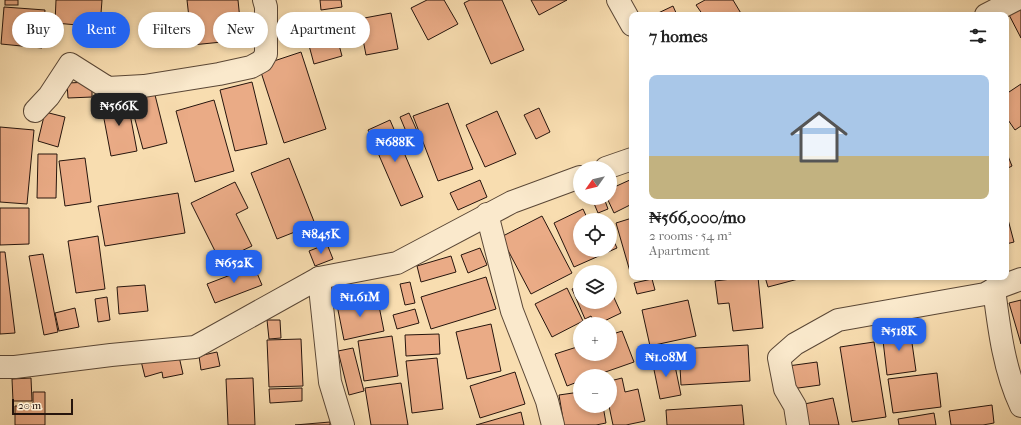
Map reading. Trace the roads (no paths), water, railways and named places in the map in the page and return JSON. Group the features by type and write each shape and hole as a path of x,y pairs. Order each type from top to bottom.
{"street":[{"path":"35,111 49,96 70,64 108,88 144,86 219,74 251,67 262,61 266,54 266,7 264,0"},
{"path":"618,0 629,20"},
{"path":"992,12 1015,0"},
{"path":"617,164 629,160"},
{"path":"0,367 14,367 111,355 195,348 319,278 397,263 512,202 573,180"},
{"path":"487,214 512,311 547,401 553,425"},
{"path":"319,278 330,382 343,425"},
{"path":"798,425 795,406 785,389 779,358 795,344 838,320 985,294 994,289 1021,280"},
{"path":"994,289 998,327 1013,390 1021,406"}]}
